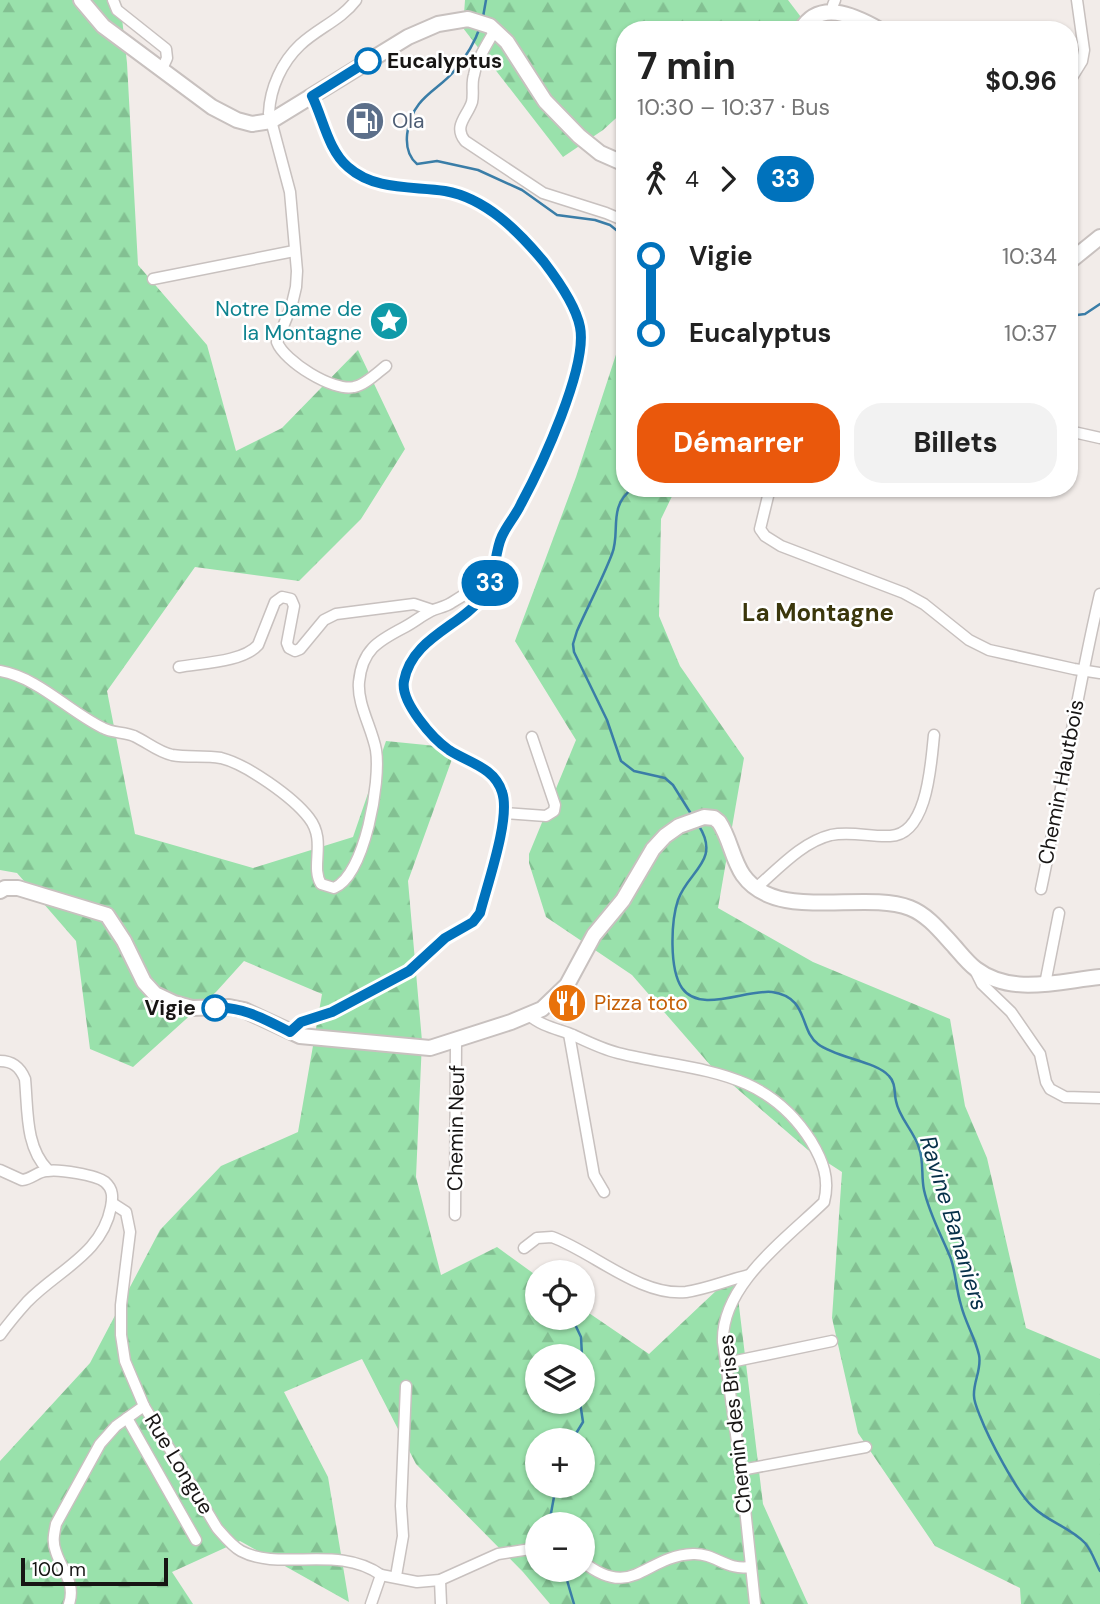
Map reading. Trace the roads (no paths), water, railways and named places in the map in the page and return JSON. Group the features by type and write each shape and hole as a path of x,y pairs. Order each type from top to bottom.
{"street":[{"path":"80,0 103,26 212,107 230,117 252,124 271,121 408,37 439,24 475,20 492,28 507,42 545,101 565,123 600,153 616,160"},
{"path":"113,0 117,10 166,49 167,58 162,69"},
{"path":"356,0 337,19 300,44 285,62 270,100 271,121 290,192 296,287 277,342 287,357 331,385 343,388 359,386 386,366"},
{"path":"1077,0 1084,50 1078,67"},
{"path":"805,21 817,9 834,3 865,21"},
{"path":"492,28 473,76 472,103 460,127 461,136 543,193 616,217"},
{"path":"290,1032 301,1022 332,1012 409,971 445,938 473,922 480,913 504,813 502,793 491,773 449,750 430,733 408,704 403,683 410,662 426,642 483,598 489,587 502,534 521,506 561,414 581,347 580,326 563,288 524,238 494,213 447,191 394,187 349,169 337,155 312,96"},
{"path":"1078,255 1100,237"},
{"path":"153,279 294,251"},
{"path":"1078,433 1100,438"},
{"path":"768,497 760,528 765,536 781,546 904,593 924,604 970,640 989,650 1100,673"},
{"path":"0,671 34,684 103,728 131,735 170,754 223,759 269,783 307,815 313,824 320,849 317,877 321,884 334,888 341,885 355,864 367,830 374,790 376,753 358,683 372,647 385,636 432,610 449,604 476,587 493,569"},
{"name":"Chemin Hautbois","path":"1041,889 1082,669 1100,594"},
{"path":"179,667 236,657 253,650 258,645 275,602 282,597 291,599 295,606 287,643 289,648 295,651 300,649 324,620 336,614 414,604 432,610"},
{"path":"756,888 800,850 828,836 847,833 892,836 909,827 920,811 928,783 934,735"},
{"path":"504,813 546,816 554,811 555,805 532,737"},
{"path":"0,891 5,888 18,888 107,915 124,941 144,982 155,994 192,1008 229,1007 244,1010 290,1032 313,1038 418,1047 439,1046 529,1015 555,998 567,985 594,935 623,900 653,849 678,826 704,817 714,818 719,822 743,875 756,888 774,897 787,900 892,904 912,908 938,928 974,967 982,984 1011,1012 1040,1054 1050,1089 1065,1097 1100,1098"},
{"path":"1045,984 1059,913"},
{"path":"974,967 999,981 1016,984 1045,984 1100,977"},
{"name":"Chemin des Brises","path":"529,1015 541,1023 614,1052 716,1073 745,1082 782,1106 804,1130 821,1157 827,1174 824,1202 749,1275 731,1301 723,1332 755,1604"},
{"path":"569,1034 594,1175 604,1192"},
{"name":"Chemin Neuf","path":"455,1216 456,1041"},
{"path":"0,1061 13,1063 22,1072 32,1145 40,1162 48,1170 26,1180 0,1170"},
{"name":"Rue Longue","path":"48,1170 93,1177 106,1183 112,1190 112,1203 126,1212 130,1232 121,1305 121,1335 125,1361 144,1406 217,1528 242,1551 264,1557 324,1558 361,1564 381,1575 417,1581 440,1580"},
{"path":"0,1335 29,1300 93,1246 103,1232 112,1203"},
{"path":"524,1248 537,1238 552,1237 642,1283 670,1292 686,1292 749,1275"},
{"path":"726,1363 832,1341"},
{"path":"396,1576 403,1536 401,1506 406,1386"},
{"path":"72,1601 69,1579 55,1551 53,1539 56,1524 100,1444 116,1426 144,1406"},
{"path":"127,1418 196,1540"},
{"path":"741,1470 866,1447"},
{"path":"441,1604 440,1580 498,1554 525,1550"},
{"path":"595,1569 619,1579 630,1577 660,1562 691,1554 708,1556 730,1567 750,1567"},
{"path":"371,1604 381,1575"}],"waterway":[{"name":"Ravine Bananiers","path":"483,17 486,0"},
{"name":"Ravine Bananiers","path":"480,27 459,65 415,110 407,134 408,151 412,158 417,164 437,161 478,170 522,190 557,215 595,220 616,230"},
{"path":"1078,315 1085,314 1100,304"},
{"name":"Ravine Bananiers","path":"624,497 617,511 612,554 577,631 573,644 574,652 607,720 621,761 634,771 665,778 673,785 693,817"},
{"name":"Ravine Bananiers","path":"699,826 705,838 705,857 678,900 674,920 673,957 682,988 690,996 712,1000 761,992 784,995 798,1007 808,1031 818,1044 875,1067 891,1079 898,1107 919,1148 926,1199 951,1259 959,1299 979,1355 974,1398 984,1425 1026,1500 1085,1543 1100,1571"},
{"path":"578,1330 581,1344"},
{"path":"579,1428 583,1422 582,1414"},
{"path":"551,1512 554,1498"},
{"path":"568,1582 574,1604"}],"place":[{"name":"Eucalyptus","path":"368,61"},
{"name":"Ola","path":"365,121"},
{"name":"Notre Dame de la Montagne","path":"389,321"},
{"name":"Pizza toto","path":"567,1003"},
{"name":"Vigie","path":"215,1008"}],"district":[{"name":"La Montagne","path":"818,612"}]}
